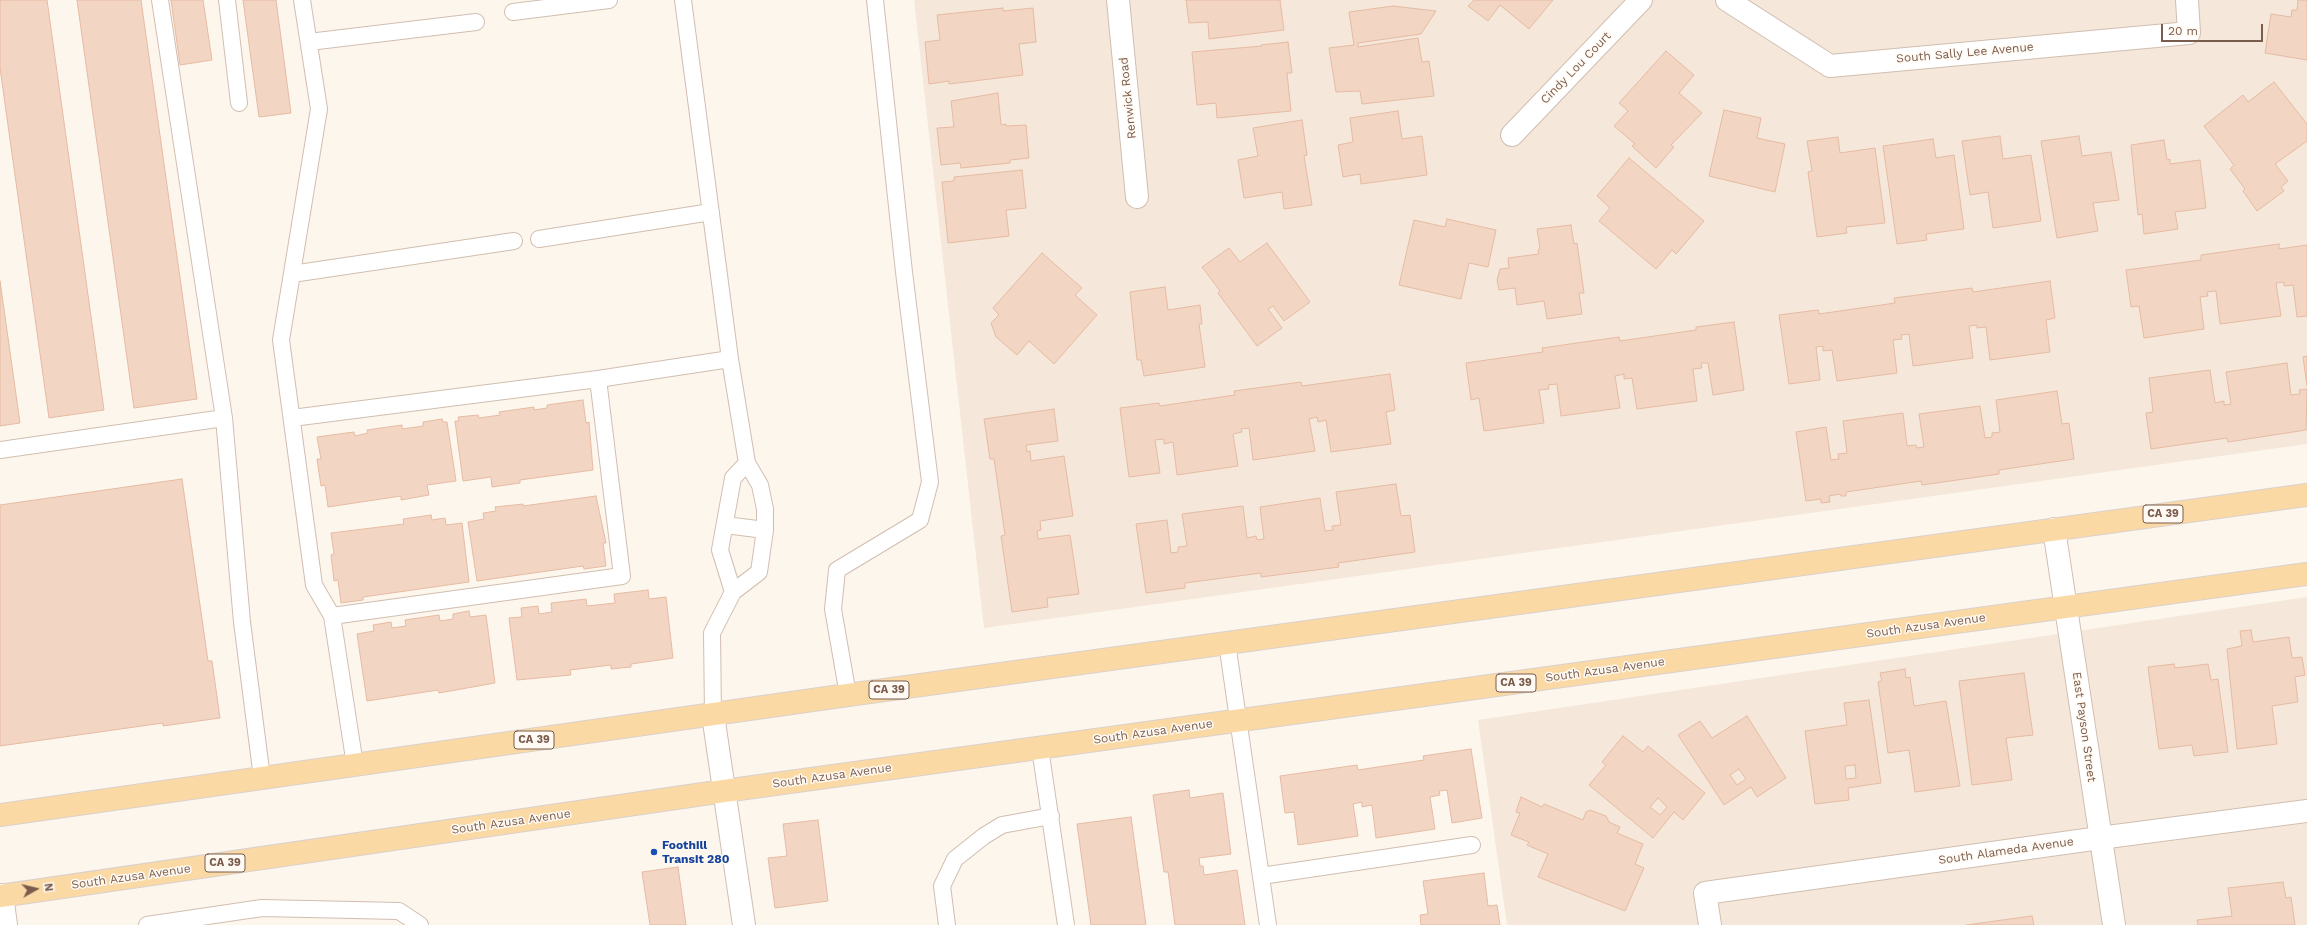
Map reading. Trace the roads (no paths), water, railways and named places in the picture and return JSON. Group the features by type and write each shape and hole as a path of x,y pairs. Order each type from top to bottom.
{"main road":[{"name":"CA 39","path":"0,815 713,714 2307,495"},
{"name":"South Azusa Avenue","path":"1,896 724,791 2307,574"}],"street":[{"name":"Renwick Road","path":"1118,0 1137,196"},
{"name":"Cindy Lou Court","path":"1512,135 1641,0"},
{"name":"South Sally Lee Avenue","path":"1727,0 1830,66 2189,33 2187,0"},
{"name":"East Payson Street","path":"2054,529 2114,925"},
{"path":"713,714 744,925"},
{"name":"South Alameda Avenue","path":"1710,925 1705,893 2307,811"},
{"path":"1,896 6,925"}],"lane":[{"path":"160,0 224,418 242,622 262,778"},
{"path":"227,0 239,103"},
{"path":"302,0 319,109 281,340 314,585 332,616 355,765"},
{"path":"513,12 609,0"},
{"path":"683,0 730,359 747,464 760,485 765,509 766,530 759,572 733,592 712,633 713,714"},
{"path":"848,696 833,609 836,570 920,520 930,482 904,272 875,0"},
{"path":"308,42 476,22"},
{"path":"539,239 710,212"},
{"path":"292,274 514,241"},
{"path":"292,418 598,379 730,359"},
{"path":"332,616 622,576 598,379"},
{"path":"0,450 224,418"},
{"path":"733,592 720,550 733,478 747,464"},
{"path":"725,525 766,530"},
{"path":"1227,643 1268,925"},
{"path":"1040,748 1066,925"},
{"path":"947,925 942,886 955,859 984,836 1002,825 1050,816"},
{"path":"1261,876 1472,845"},
{"path":"147,925 262,908 399,911 420,925"}],"place":[{"name":"Foothill Transit 280","path":"654,852"}]}
